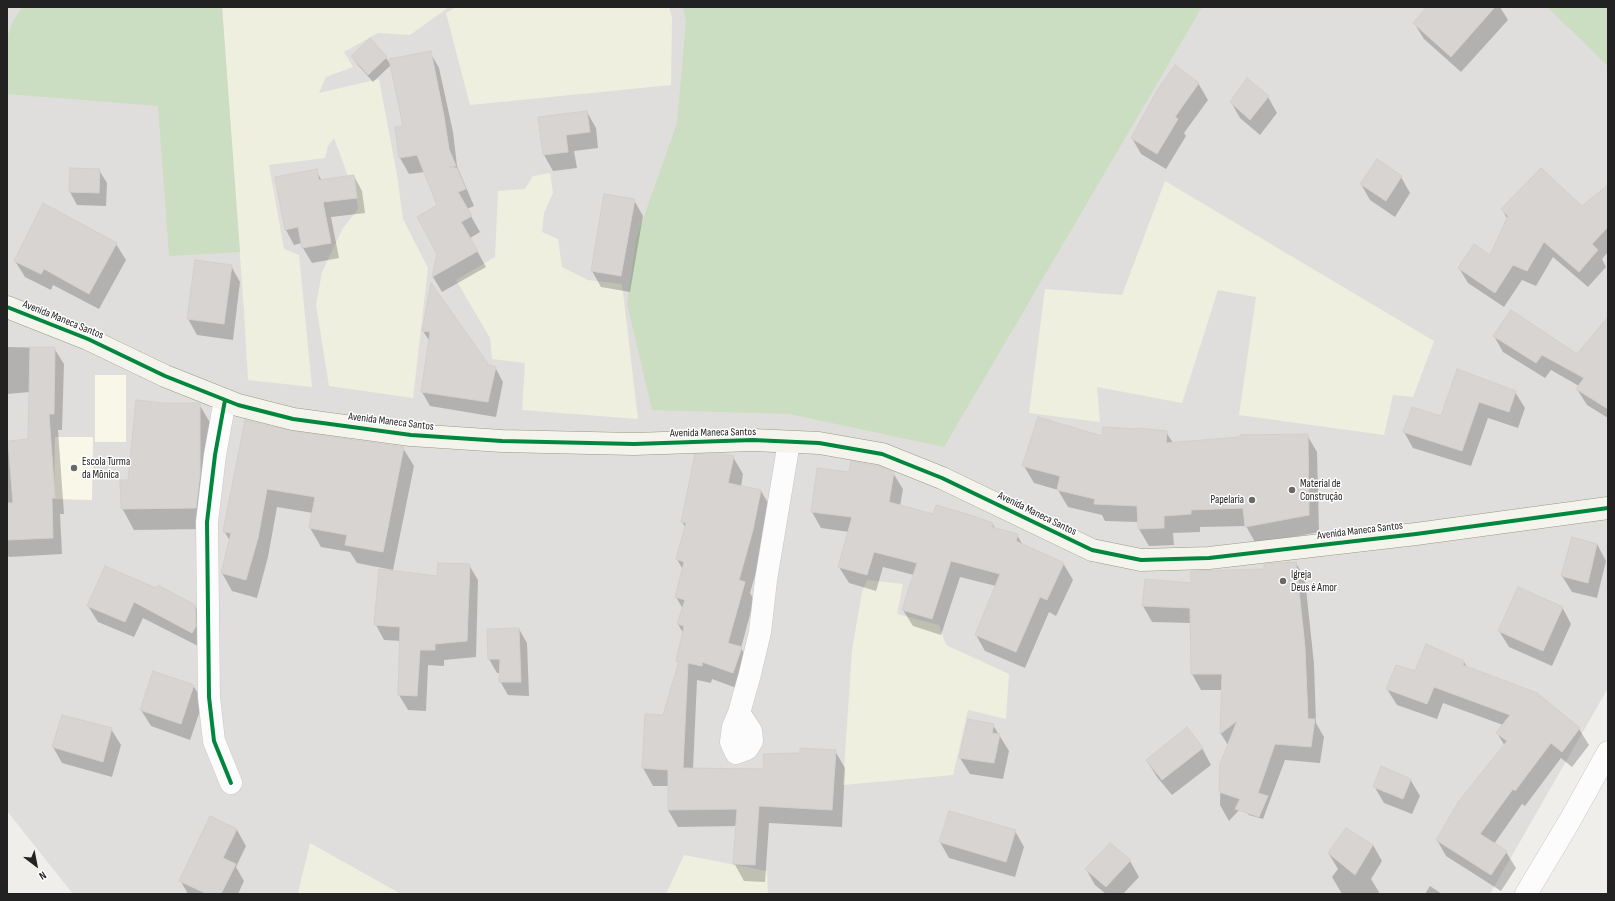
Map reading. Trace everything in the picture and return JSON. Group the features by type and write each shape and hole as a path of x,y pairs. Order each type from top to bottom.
{"street":[{"name":"Avenida Maneca Santos","path":"7,307 88,339 165,376 225,400 238,405 293,419 410,435 502,441 634,444 753,440 819,443 882,454 942,478 1092,550 1141,560 1209,558 1608,508"},
{"path":"225,400 215,455 206,522 209,697 214,741 231,783"},
{"path":"739,713 760,632 766,580 790,442"},
{"path":"1526,894 1569,822 1608,752"}],"shaded area":[{"path":"7,7 1608,7 1608,688 1490,894 73,894 7,811"},
{"name":"Escola Turma da Mônica","path":"95,375 126,375 126,442 95,442"},
{"name":"Escola Turma da Mônica","path":"55,437 93,437 92,500 54,499"}],"green space":[{"path":"22,7 222,7 240,252 169,256 158,106 7,94 7,38 12,23"},
{"path":"222,7 449,7 410,35 378,33 344,52 353,67 326,77 319,93 379,79 397,175 403,219 428,268 413,398 329,386 316,305 322,272 343,228 358,209 354,176 348,176 334,138 328,146 325,158 269,165 284,249 299,255 312,387 248,380"},
{"path":"456,7 669,7 672,18 671,85 470,105 446,13"},
{"path":"683,7 1202,7 944,447 789,414 652,410 627,304 636,239 677,123 686,21"},
{"path":"1547,7 1608,7 1608,66"},
{"path":"550,173 553,193 544,213 542,232 558,239 562,267 588,280 622,284 638,419 522,410 525,363 492,359 490,338 456,280 495,257 498,191 525,189 533,176"},
{"path":"1165,181 1434,341 1413,397 1393,395 1384,435 1239,415 1256,297 1218,290 1182,403 1097,387 1100,422 1029,413 1045,289 1122,295"},
{"path":"867,580 903,584 897,614 939,625 946,645 1009,674 1006,719 968,710 953,775 843,785 852,650 862,592"},
{"path":"310,843 401,894 298,893"},
{"path":"684,855 767,871 768,894 666,894"}],"building":[{"path":"1427,7 1495,7 1451,57 1413,23"},
{"path":"370,38 387,57 368,75 351,56"},
{"path":"431,51 449,149 456,166 449,167 457,168 466,189 458,192 472,216 461,222 478,251 432,277 437,254 417,217 437,205 417,155 399,158 395,127 403,126 389,59"},
{"path":"1175,65 1199,83 1175,117 1178,119 1157,154 1131,138 1158,89"},
{"path":"1247,78 1269,96 1250,120 1230,102"},
{"path":"587,111 590,132 566,135 568,152 543,155 538,117"},
{"path":"1377,159 1402,176 1386,201 1360,184"},
{"path":"70,168 100,169 99,193 69,192"},
{"path":"1541,168 1582,206 1608,185 1608,227 1592,244 1598,250 1579,272 1544,242 1527,271 1513,265 1495,293 1458,268 1474,244 1490,255 1508,216 1501,209"},
{"path":"317,169 319,180 354,175 357,198 323,202 331,243 302,248 298,227 285,230 275,177"},
{"path":"604,194 635,199 621,276 591,271"},
{"path":"43,203 117,243 89,294 44,269 41,274 14,261"},
{"path":"195,260 232,265 224,324 187,319"},
{"path":"431,283 489,365 496,367 488,402 421,392 430,332 422,331"},
{"path":"1511,310 1577,354 1608,317 1608,409 1576,389 1584,378 1542,355 1536,363 1493,336"},
{"path":"30,347 55,347 54,414 49,414 55,498 52,498 53,538 7,540 7,503 13,503 8,441 28,439"},
{"path":"1457,369 1516,391 1509,412 1479,402 1462,451 1403,432 1412,407 1441,416"},
{"path":"136,400 163,403 200,403 200,474 196,508 121,509 120,480 128,480"},
{"path":"1038,417 1102,436 1103,427 1167,431 1166,443 1240,437 1240,435 1308,434 1309,515 1245,527 1243,508 1191,510 1191,514 1164,516 1164,528 1138,529 1137,506 1094,504 1095,499 1057,490 1060,476 1022,466"},
{"path":"245,420 291,431 404,447 383,552 345,545 347,535 309,528 315,497 267,489 258,538 246,580 221,573 231,533 223,532"},
{"path":"695,454 722,454 734,456 728,483 761,490 753,530 739,580 745,582 728,643 742,647 733,673 702,662 702,666 688,663 683,768 764,769 763,754 800,753 800,748 836,750 832,810 759,806 755,865 733,864 737,809 668,810 668,770 642,768 645,714 663,715 679,661 676,661 684,626 677,624 685,600 675,597 684,562 676,559 686,523 681,522"},
{"path":"851,461 879,466 894,472 889,502 933,514 936,505 993,523 992,527 1018,534 1016,541 1064,563 1047,600 1040,597 1016,652 975,635 1000,574 951,561 932,619 902,610 917,563 874,552 867,575 838,567 852,517 811,512 817,468 849,472"},
{"path":"1572,537 1597,544 1588,583 1561,576"},
{"path":"1296,562 1305,647 1308,719 1315,719 1311,747 1275,744 1258,793 1268,796 1259,817 1235,809 1240,799 1219,792 1220,764 1237,721 1220,734 1222,674 1191,674 1190,608 1142,606 1145,579 1191,583 1191,571 1264,569 1264,564"},
{"path":"438,563 470,564 467,641 435,644 435,650 420,650 417,696 398,695 400,627 374,625 379,569 437,576"},
{"path":"105,566 156,588 158,585 195,605 196,626 192,633 134,602 125,622 87,606"},
{"path":"1518,587 1563,607 1543,651 1498,631"},
{"path":"519,628 521,682 499,682 500,659 488,659 487,629"},
{"path":"1426,644 1464,661 1463,665 1537,693 1580,728 1562,752 1551,743 1515,791 1513,789 1480,834 1507,851 1491,875 1436,840 1459,801 1507,741 1496,733 1510,715 1434,687 1427,704 1386,689 1396,665 1415,671"},
{"path":"153,671 194,685 181,724 140,710"},
{"path":"62,715 112,728 103,762 52,747"},
{"path":"968,719 994,724 992,733 1000,734 994,763 959,758"},
{"path":"1187,727 1203,748 1162,780 1146,760"},
{"path":"1381,766 1411,779 1403,799 1373,787"},
{"path":"949,811 1016,830 1006,862 939,842"},
{"path":"210,816 237,829 223,858 236,864 221,894 207,894 179,881"},
{"path":"1346,828 1373,845 1355,875 1328,853"},
{"path":"1110,843 1131,860 1106,887 1085,869"}],"cycle path":[{"path":"7,307 88,339 165,376 238,405 293,419 411,435 502,441 634,444 753,440 819,443 882,454 942,478 1092,550 1141,560 1209,558 1416,534 1608,508"},
{"path":"225,400 215,455 207,522 209,697 214,741 231,783"}],"place":[{"name":"Escola Turma da Mônica","path":"74,468"},
{"name":"Material de Construção","path":"1292,490"},
{"name":"Papelaria","path":"1252,500"},
{"name":"Igreja Deus é Amor","path":"1283,581"}]}
